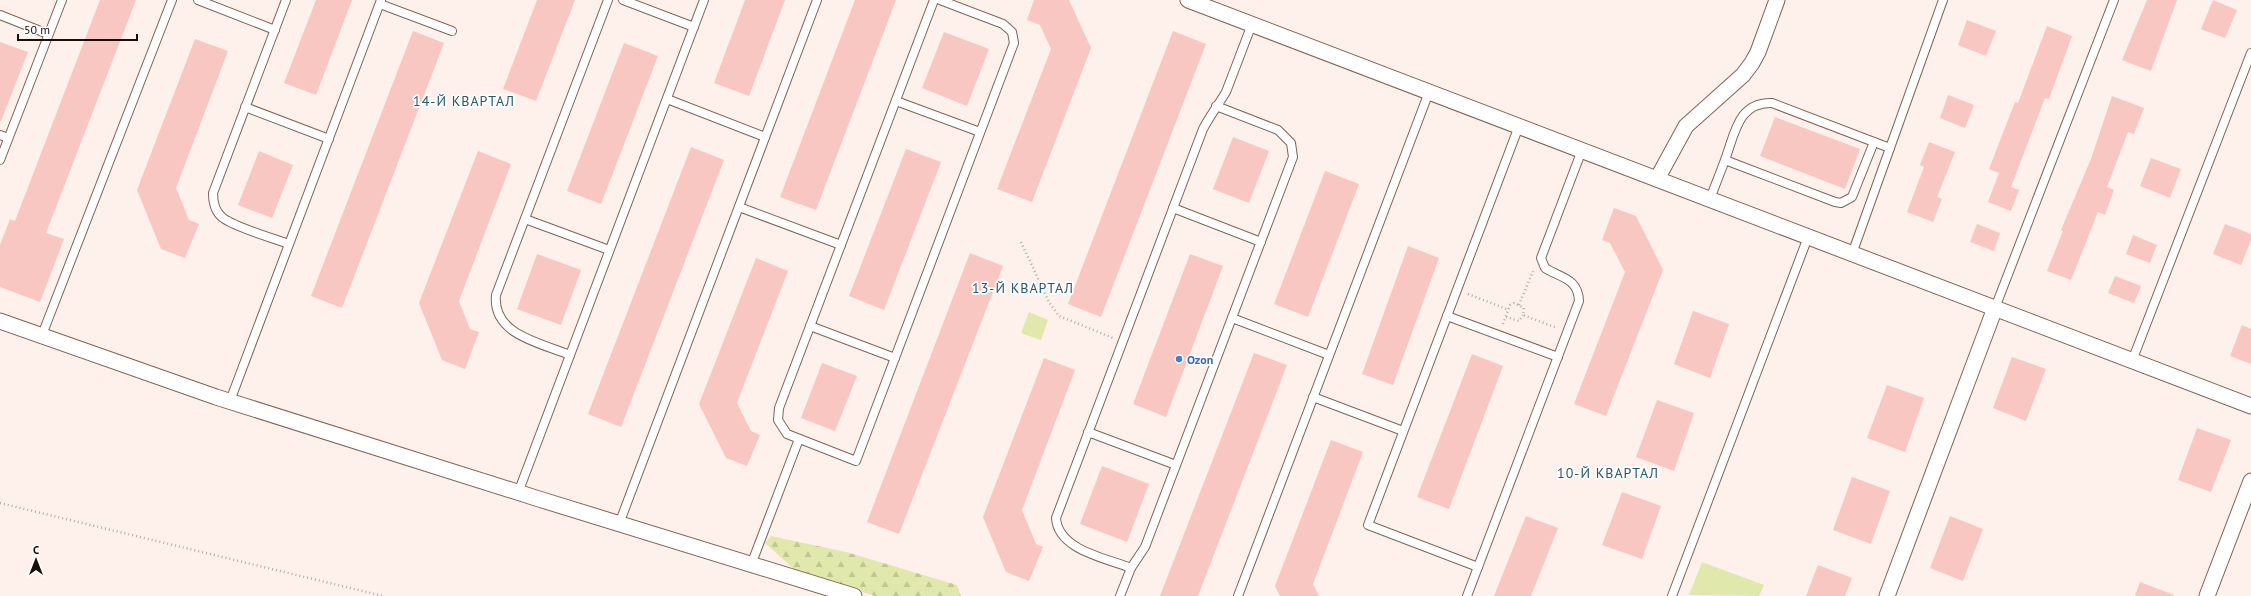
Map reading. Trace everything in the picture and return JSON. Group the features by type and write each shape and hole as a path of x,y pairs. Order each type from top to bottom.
{"street":[{"path":"1188,0 2251,406"},
{"path":"1657,179 1675,143 1686,126 1743,75 1752,64 1758,52 1777,0"},
{"path":"1887,596 1995,308"},
{"path":"0,321 230,401 518,493 854,596"},
{"path":"2207,596 2251,481"}],"lane":[{"path":"0,160 62,0"},
{"path":"42,335 172,0"},
{"path":"198,0 275,30"},
{"path":"286,0 213,193 215,207 223,218 289,244"},
{"path":"570,355 510,330 499,317 496,308 496,295 608,0"},
{"path":"623,0 694,27"},
{"path":"518,493 704,0"},
{"path":"619,524 817,0"},
{"path":"934,0 779,408 778,420 781,428 787,434 856,461 1014,43 1014,37 1008,28 1003,24 940,0"},
{"path":"1852,254 1943,0"},
{"path":"1995,308 2114,0"},
{"path":"230,401 381,2 452,32"},
{"path":"0,15 48,34"},
{"path":"1131,568 1075,546 1064,539 1058,530 1056,518 1203,129 1226,92 1252,24"},
{"path":"2132,361 2251,53"},
{"path":"1238,596 1429,92"},
{"path":"667,100 765,137"},
{"path":"896,100 980,132"},
{"path":"1710,199 1742,116 1747,109 1761,103 1772,103 1890,148"},
{"path":"1120,596 1131,568 1143,552 1293,157 1291,143 1278,130 1216,106"},
{"path":"246,107 329,139"},
{"path":"1478,567 1368,525 1519,126"},
{"path":"0,135 8,138"},
{"path":"1725,160 1841,203 1852,197 1874,142"},
{"path":"1467,596 1579,301 1578,293 1572,282 1545,268 1542,263 1543,253 1582,150"},
{"path":"739,207 841,245"},
{"path":"1173,208 1260,242"},
{"path":"525,218 610,250"},
{"path":"1672,596 1808,237"},
{"path":"1447,316 1558,357"},
{"path":"1232,318 1329,355"},
{"path":"810,326 895,358"},
{"path":"1313,396 1404,431"},
{"path":"1088,432 1176,465"},
{"path":"751,564 799,439"}],"path":[{"path":"1021,242 1049,302 1059,316 1122,342"},
{"path":"1518,305 1530,277 1542,263"},
{"path":"1457,290 1509,310"},
{"path":"1499,335 1506,317 1512,304 1525,308 1519,321 1506,317"},
{"path":"1523,315 1567,332"},
{"path":"0,503 383,596"}],"green space":[{"path":"1029,312 1048,320 1041,340 1021,333"},
{"path":"771,536 846,552 957,585 961,596 875,596 796,571 765,543"},
{"path":"1702,562 1764,585 1759,596 1689,595"}],"building":[{"path":"100,0 136,0 46,233 64,239 40,302 0,287 0,245 10,219 15,221"},
{"path":"316,0 352,0 316,95 284,83"},
{"path":"537,0 575,0 536,101 503,89"},
{"path":"745,0 785,0 749,96 714,83"},
{"path":"855,0 896,0 816,210 780,197"},
{"path":"1034,0 1069,0 1091,48 1032,202 997,189 1051,49 1040,25 1027,20"},
{"path":"2147,0 2177,0 2151,71 2122,60"},
{"path":"2213,0 2237,10 2225,38 2201,29"},
{"path":"1967,20 1996,31 1986,56 1958,45"},
{"path":"2047,26 2072,36 2049,99 2045,98 2011,187 2019,190 2011,211 1988,202 1999,173 1989,169 2015,102 2018,103"},
{"path":"413,31 444,43 342,308 311,296"},
{"path":"1173,31 1206,44 1101,317 1068,304"},
{"path":"944,32 989,49 967,106 922,88"},
{"path":"195,39 228,51 176,188 189,220 199,224 185,258 161,249 137,190"},
{"path":"0,42 28,52 1,121 0,121"},
{"path":"624,43 658,56 601,204 567,191"},
{"path":"1948,95 1974,105 1965,128 1940,118"},
{"path":"2112,96 2144,108 2134,134 2128,132 2107,187 2114,190 2105,215 2098,212 2071,280 2047,271 2063,231 2061,230 2091,159"},
{"path":"1775,117 1860,149 1845,189 1760,156"},
{"path":"1233,137 1269,151 1249,203 1213,189"},
{"path":"1929,142 1955,152 1937,197 1942,199 1933,222 1907,212 1924,167 1920,165"},
{"path":"691,147 724,160 621,427 588,414"},
{"path":"906,149 941,162 884,310 849,296"},
{"path":"259,151 293,165 272,218 238,205"},
{"path":"478,151 511,164 459,301 470,329 479,332 465,369 442,360 419,303"},
{"path":"2151,158 2181,169 2170,198 2140,186"},
{"path":"1325,171 1359,184 1308,317 1274,304"},
{"path":"1614,208 1636,216 1663,270 1606,416 1574,404 1625,272 1610,243 1602,240"},
{"path":"1977,224 2000,233 1994,251 1970,242"},
{"path":"2225,224 2251,234 2251,240 2241,265 2213,254"},
{"path":"2133,235 2157,245 2150,263 2126,254"},
{"path":"1408,246 1439,258 1393,385 1362,374"},
{"path":"970,253 1003,266 899,534 867,522"},
{"path":"537,254 581,270 561,325 517,309"},
{"path":"1190,254 1223,266 1166,417 1133,404"},
{"path":"756,258 788,271 737,403 751,431 760,435 747,466 726,458 699,404"},
{"path":"2115,276 2141,286 2134,303 2108,293"},
{"path":"1693,311 1729,324 1710,378 1674,364"},
{"path":"2242,325 2251,329 2251,364 2230,356"},
{"path":"1254,353 1287,365 1198,596 1160,596"},
{"path":"1472,354 1503,366 1449,509 1417,497"},
{"path":"2012,357 2046,369 2026,421 1993,408"},
{"path":"1044,358 1075,370 1022,510 1036,544 1043,547 1029,581 1006,572 983,517"},
{"path":"822,363 857,376 835,431 801,418"},
{"path":"1887,385 1924,398 1905,452 1867,438"},
{"path":"1657,400 1694,413 1674,471 1636,457"},
{"path":"2197,428 2231,440 2211,492 2178,480"},
{"path":"1331,440 1363,452 1313,584 1319,596 1280,596 1275,586"},
{"path":"1102,466 1149,484 1127,542 1080,524"},
{"path":"1852,477 1890,491 1871,544 1833,530"},
{"path":"1622,492 1661,506 1642,559 1602,545"},
{"path":"1526,516 1558,528 1531,596 1494,596"},
{"path":"1950,516 1983,529 1963,581 1930,568"},
{"path":"1818,565 1852,578 1845,596 1806,596"},
{"path":"2140,582 2174,595 2135,596"}],"place":[{"name":"Ozon","path":"1179,359"}],"district":[{"name":"14-Й КВАРТАЛ","path":"464,101"},
{"name":"13-Й КВАРТАЛ","path":"1023,288"},
{"name":"10-Й КВАРТАЛ","path":"1608,473"}]}
